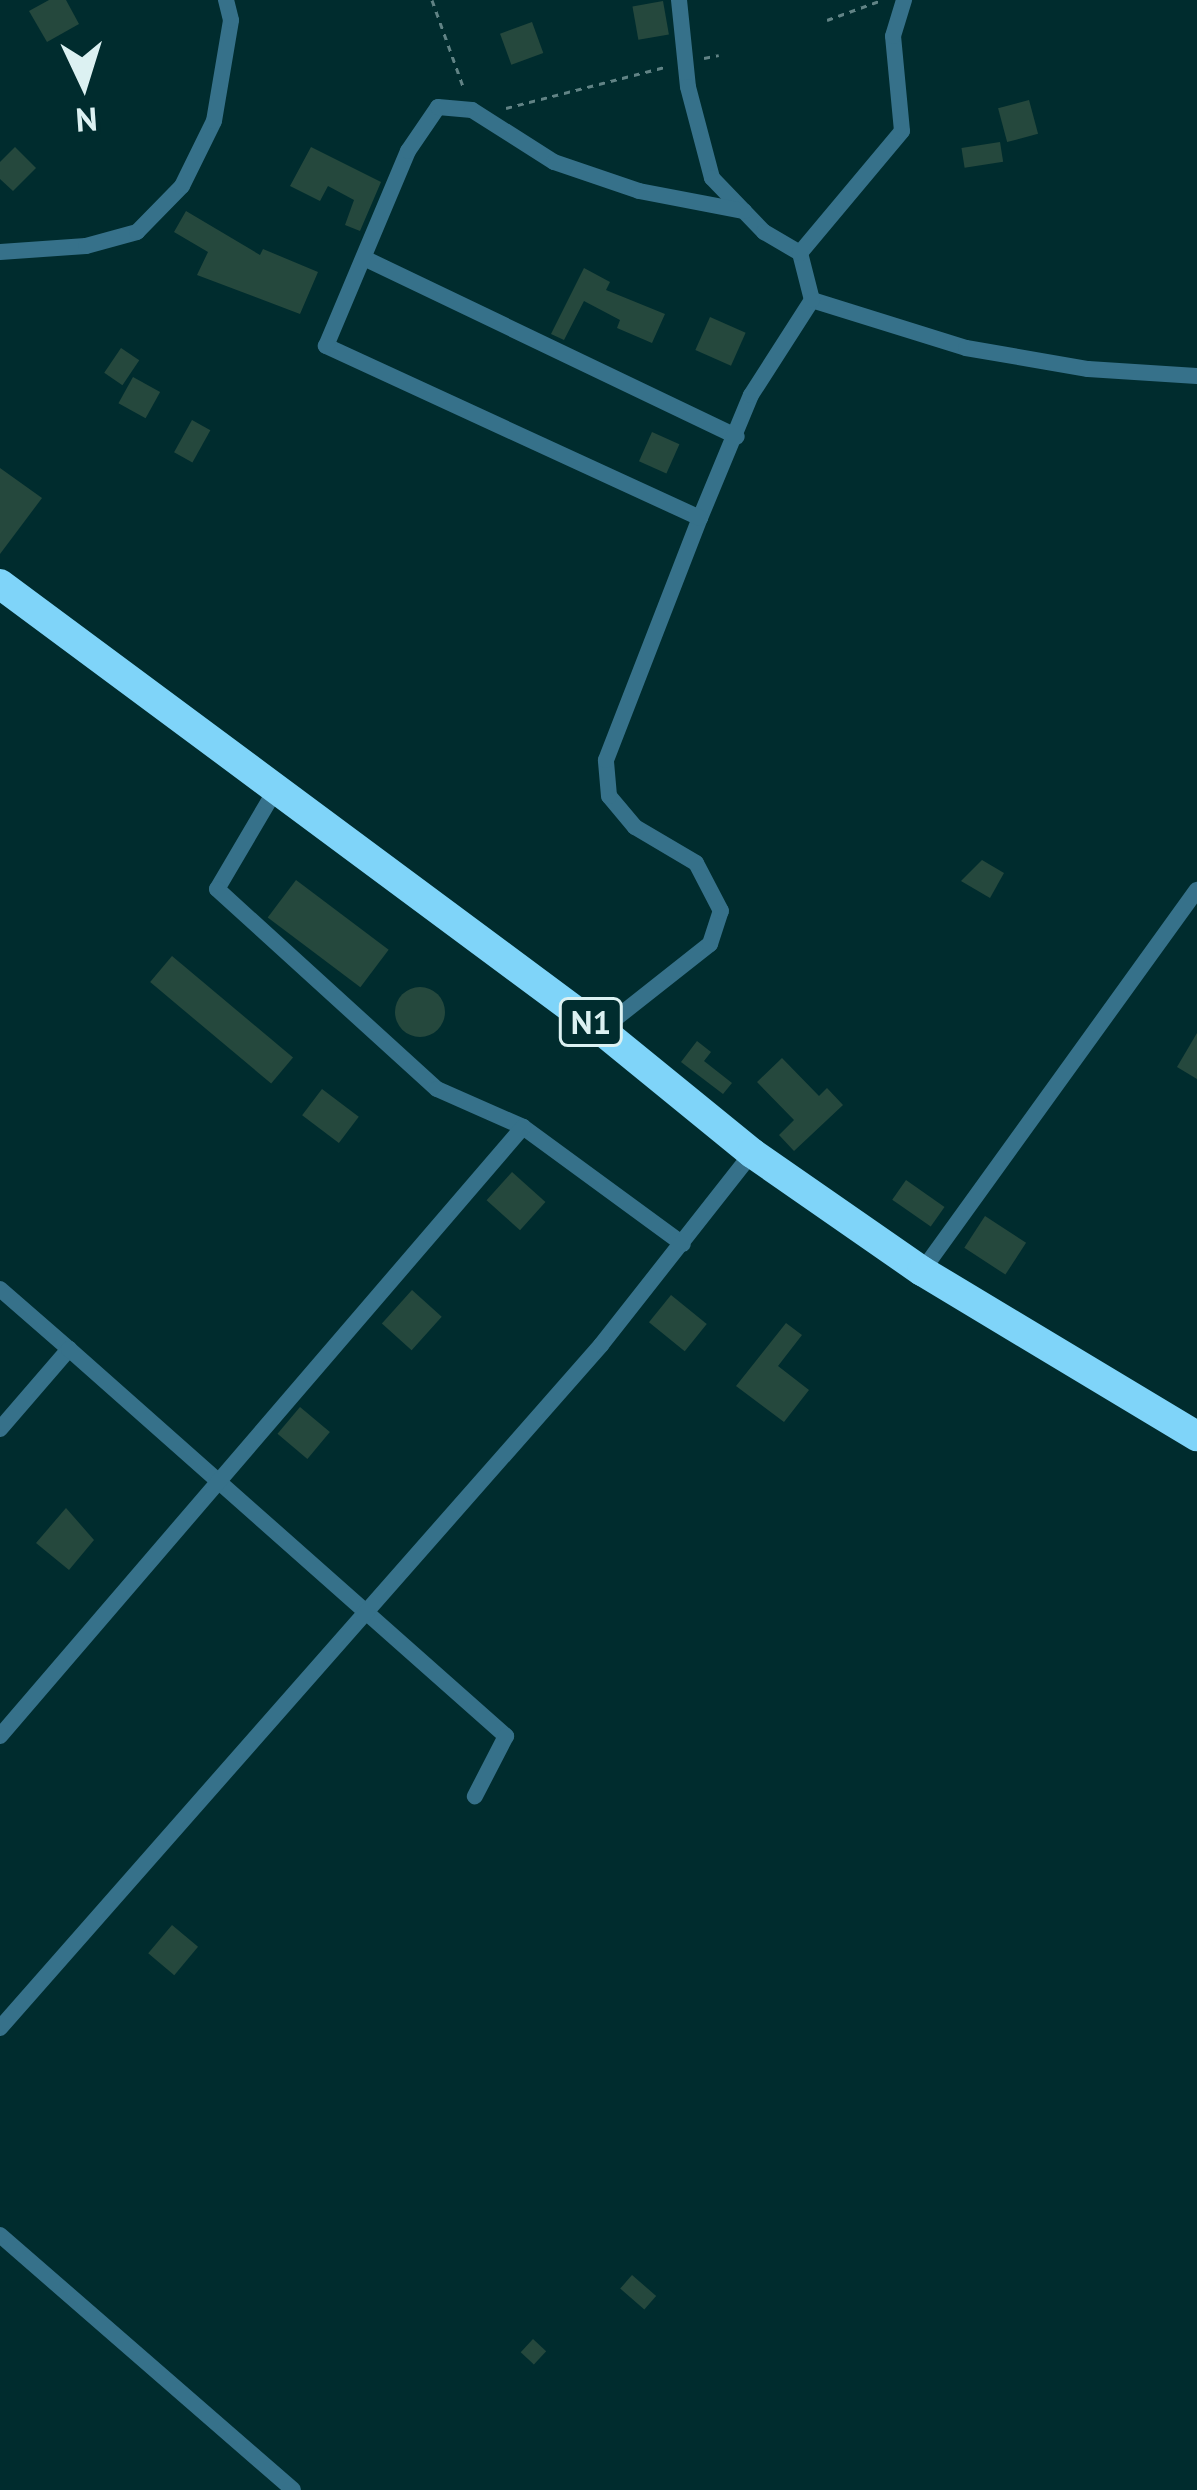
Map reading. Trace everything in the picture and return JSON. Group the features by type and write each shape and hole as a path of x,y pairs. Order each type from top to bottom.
{"highway":[{"name":"N1","path":"0,584 602,1030 752,1153 922,1271 1197,1436"}],"street":[{"path":"0,252 86,245 137,232 182,186 214,121 231,20 226,0"},
{"path":"602,1030 710,944 721,911 696,863 634,827 609,796 606,760 751,395 812,300 800,253 744,212 712,178 686,62 679,0"},
{"path":"800,253 902,130 893,36 904,0"},
{"path":"700,518 326,346 408,151 439,107 472,110 554,162 639,191 744,212"},
{"path":"366,259 737,437"},
{"path":"812,300 966,347 1088,369 1197,376"},
{"path":"276,789 217,889 437,1089 524,1127 683,1244"},
{"path":"922,1271 1197,890"},
{"path":"0,1736 524,1127"},
{"path":"0,2028 683,1244 752,1153"},
{"path":"0,1289 506,1736 475,1796"},
{"path":"0,1429 70,1349"},
{"path":"0,2235 293,2490"}],"path":[{"path":"432,0 472,110 500,110 555,90 719,55"},
{"path":"827,20 881,0"}],"building":[{"path":"49,0 66,0 79,24 47,42 29,11"},
{"path":"663,1 669,34 638,40 632,6"},
{"path":"532,22 543,53 511,65 500,34"},
{"path":"1029,100 1038,134 1007,142 998,108"},
{"path":"1000,142 1003,162 965,168 961,148"},
{"path":"15,147 36,168 13,191 0,179 0,162"},
{"path":"311,147 381,182 360,231 345,225 354,200 328,186 320,201 290,186"},
{"path":"186,211 260,255 263,249 318,272 300,314 197,275 208,252 174,232"},
{"path":"584,268 610,282 606,290 665,314 652,343 617,328 620,320 584,301 564,340 551,334"},
{"path":"710,317 746,333 731,366 695,350"},
{"path":"121,348 139,360 122,385 104,373"},
{"path":"133,377 160,392 146,418 118,403"},
{"path":"192,420 210,430 192,463 174,452"},
{"path":"652,432 679,444 666,473 639,461"},
{"path":"0,468 42,498 0,554"},
{"path":"982,860 1004,873 990,898 961,881"},
{"path":"296,880 389,950 360,987 268,918"},
{"path":"172,956 293,1058 271,1084 150,982"},
{"path":"420,987 438,994 445,1012 438,1030 420,1037 402,1030 395,1012 402,994"},
{"path":"1197,1033 1197,1079 1177,1067"},
{"path":"697,1041 711,1052 704,1061 732,1083 723,1094 681,1062"},
{"path":"782,1058 819,1096 827,1088 843,1105 794,1151 779,1135 794,1120 757,1082"},
{"path":"322,1089 359,1117 339,1143 302,1115"},
{"path":"512,1172 545,1202 520,1230 487,1200"},
{"path":"906,1180 945,1207 931,1227 892,1200"},
{"path":"985,1216 1026,1243 1005,1275 964,1248"},
{"path":"412,1290 442,1317 412,1350 382,1323"},
{"path":"671,1295 707,1324 685,1351 649,1322"},
{"path":"786,1323 802,1335 778,1366 809,1390 784,1422 736,1386"},
{"path":"300,1407 330,1432 307,1459 278,1434"},
{"path":"66,1508 94,1540 69,1570 36,1543"},
{"path":"172,1925 198,1947 174,1975 148,1953"},
{"path":"632,2275 656,2296 644,2310 620,2289"},
{"path":"533,2339 546,2351 534,2364 521,2352"}]}
